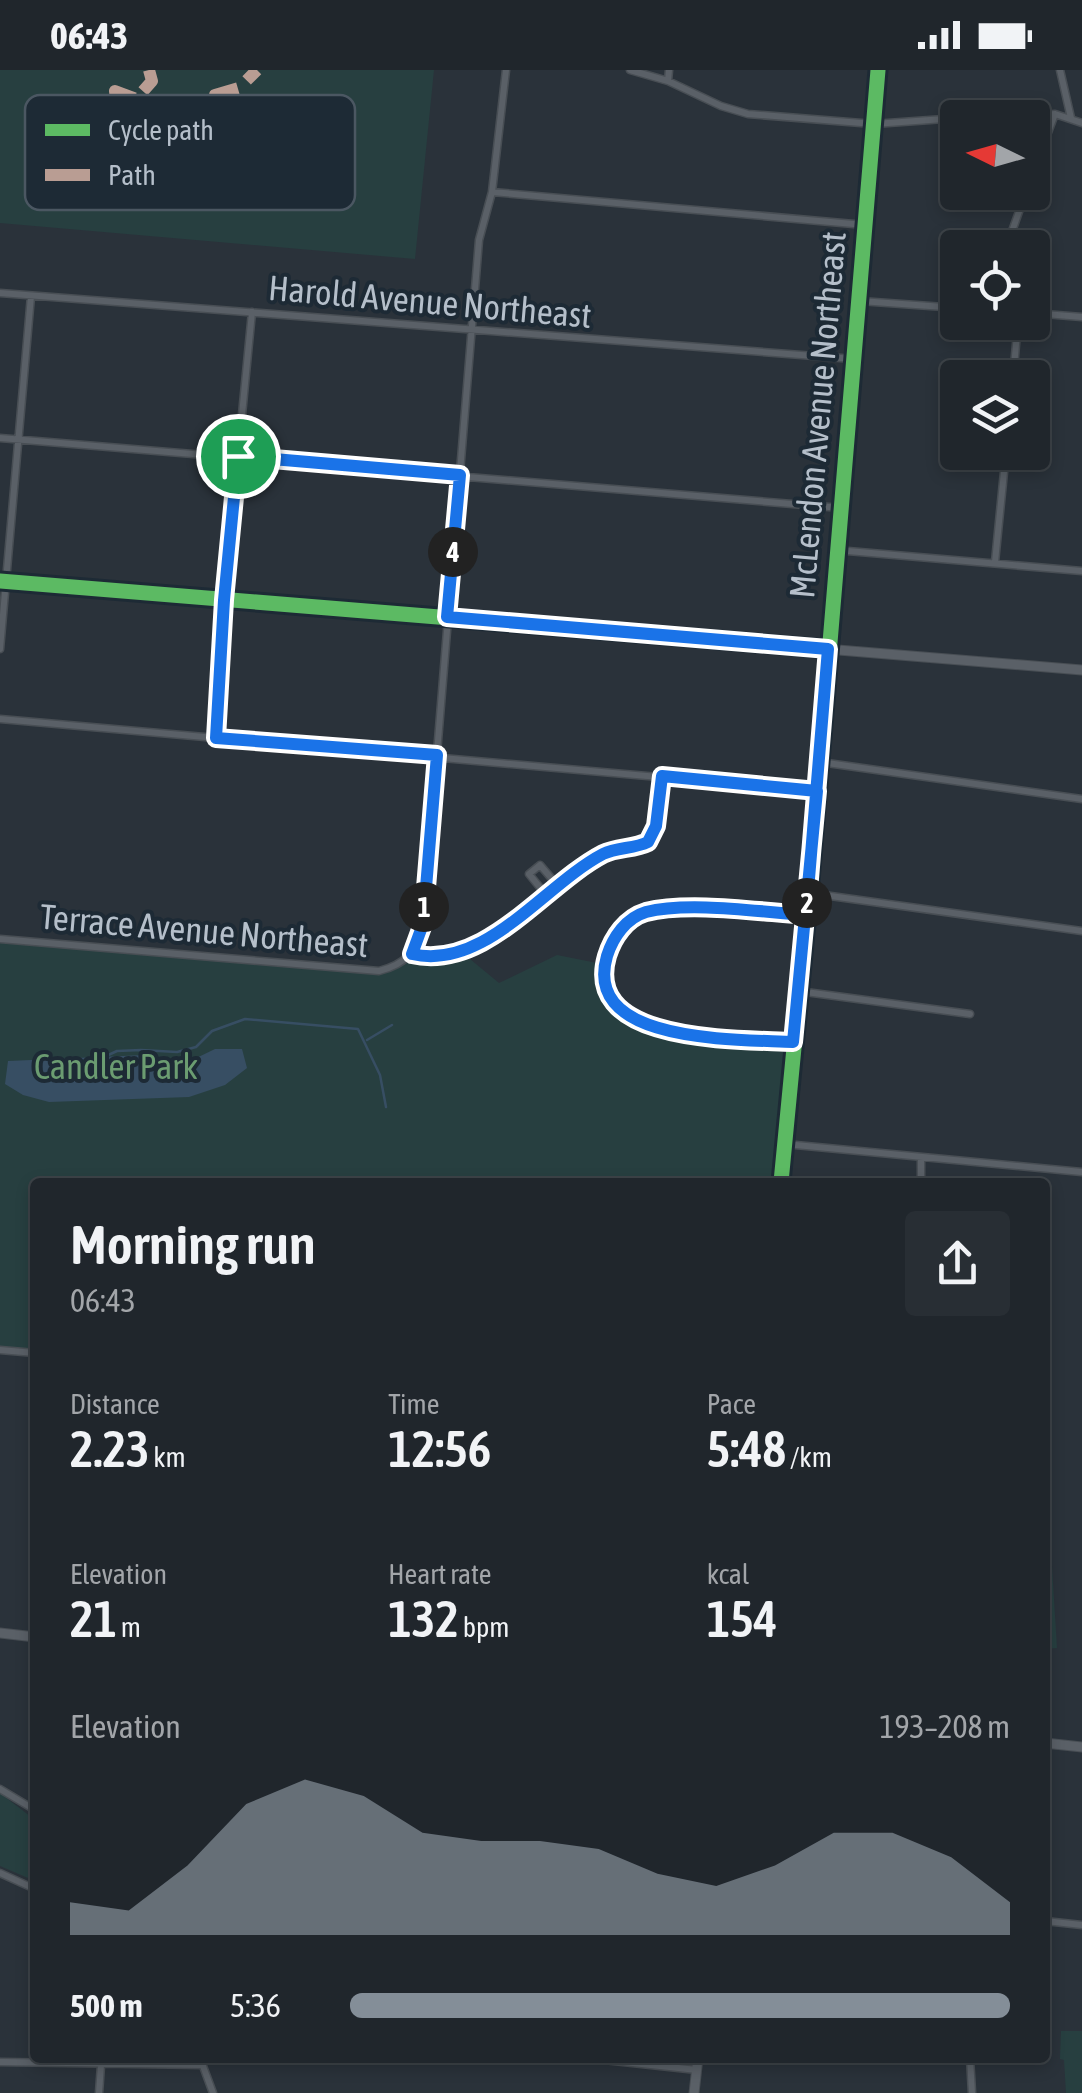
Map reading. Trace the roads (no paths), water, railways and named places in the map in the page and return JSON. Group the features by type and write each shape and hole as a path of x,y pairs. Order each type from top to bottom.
{"street":[{"path":"506,70 492,192 480,240 423,924 412,954 471,950 603,854 644,845 652,839 656,826 662,776"},
{"path":"630,70 748,114 874,124 940,119"},
{"path":"668,81 669,70"},
{"name":"McLendon Avenue Northeast","path":"781,1178 878,70"},
{"path":"1060,70 1072,120"},
{"path":"1050,114 1082,124"},
{"path":"1050,127 1055,114"},
{"path":"492,192 865,225"},
{"name":"Harold Avenue Northeast","path":"0,293 855,360"},
{"path":"0,649 2,582 20,440 31,296"},
{"path":"860,300 940,307"},
{"path":"216,738 224,600 252,312"},
{"path":"1050,314 1082,317"},
{"path":"0,438 841,508"},
{"path":"996,562 1004,470"},
{"path":"836,550 1082,571"},
{"path":"2,582 1082,670"},
{"path":"0,719 817,791"},
{"path":"820,762 1082,799"},
{"path":"546,895 529,874 540,865 558,886"},
{"path":"808,893 1082,931"},
{"path":"793,1042 649,1027 628,1016 614,1000 605,983 604,968 617,934 629,920 642,913 667,908 806,915"},
{"name":"Terrace Avenue Northeast","path":"0,939 379,971 412,954"},
{"path":"798,991 970,1014"},
{"path":"784,1144 1082,1172"},
{"path":"921,1157 921,1178"},
{"path":"0,1350 30,1353"},
{"path":"0,1634 30,1637"},
{"path":"1050,1744 1082,1747"},
{"path":"0,1789 30,1807"},
{"path":"0,1873 30,1887"},
{"path":"1050,1922 1082,1925"},
{"path":"0,2062 30,2063"},
{"path":"34,2063 168,2063"},
{"path":"201,2063 212,2093"},
{"path":"632,2063 696,2070"},
{"path":"694,2093 697,2063"},
{"path":"970,2063 972,2093"},
{"path":"99,2093 102,2065"}],"water":[{"path":"215,1049 242,1049 247,1068 225,1085 189,1097 49,1102 23,1095 5,1084 8,1061 145,1055 186,1063"}],"waterway":[{"path":"104,1057 117,1051 177,1052 196,1047 212,1031 245,1019 358,1029 380,1075 386,1107"},
{"path":"367,1040 392,1025"}],"park label":[{"name":"Candler Park","path":"116,1067"}]}
